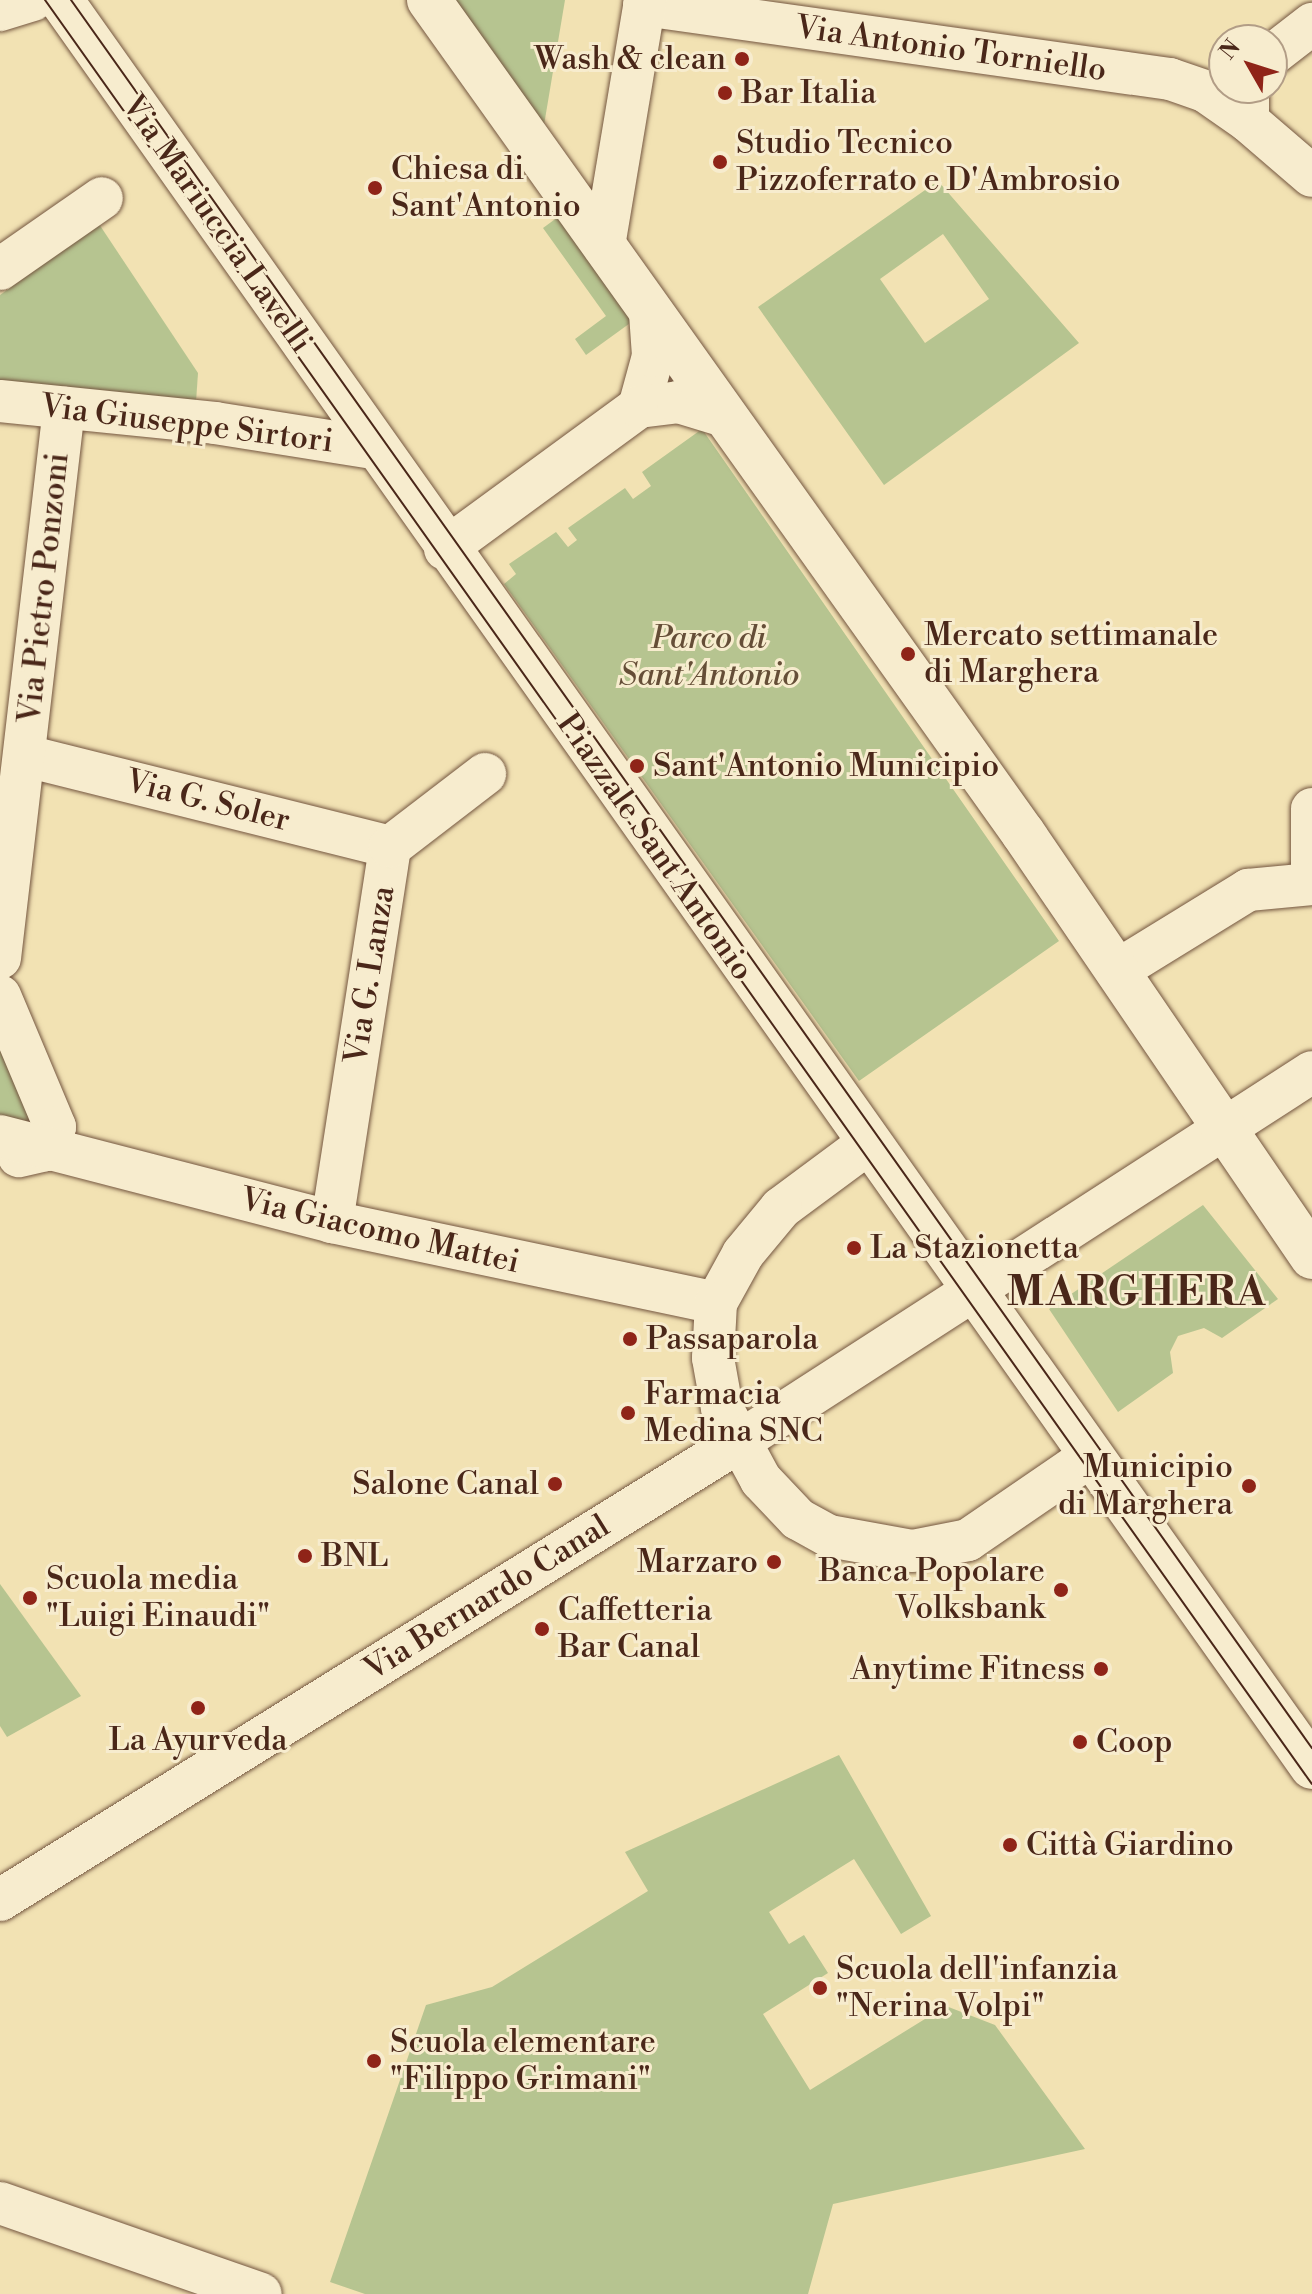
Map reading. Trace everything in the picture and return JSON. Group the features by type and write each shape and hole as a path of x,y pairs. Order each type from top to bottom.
{"street":[{"path":"0,10 32,0"},
{"name":"Via Mariuccia Lavelli","path":"61,0 373,448"},
{"path":"429,0 604,246 718,414 1118,970 1312,1257"},
{"path":"604,246 645,2"},
{"name":"Via Antonio Torniello","path":"645,2 1170,79 1208,92"},
{"path":"1288,36 1305,16"},
{"name":"Via Antonio Torniello","path":"1249,104 1312,176"},
{"path":"0,269 102,198"},
{"path":"639,407 653,356 650,317"},
{"name":"Via Giuseppe Sirtori","path":"0,401 373,448"},
{"path":"445,549 639,407 678,402 718,414"},
{"name":"Via Pietro Ponzoni","path":"0,958 26,756 64,408"},
{"name":"Piazzale Sant'Antonio","path":"373,448 866,1145 1092,1455 1312,1767"},
{"name":"Via G. Soler","path":"26,756 390,847"},
{"name":"Via G. Lanza","path":"332,1222 390,847 485,774"},
{"path":"1312,809 1312,871"},
{"path":"1118,970 1248,890 1312,884"},
{"path":"0,996 55,1127 46,1150 0,1161"},
{"name":"Via Bernardo Canal","path":"0,1900 737,1443 969,1289 1312,1072"},
{"name":"Via Giacomo Mattei","path":"0,1136 332,1222 716,1303"},
{"path":"866,1145 781,1208 743,1254 716,1303 713,1358 737,1443 798,1519 870,1549 912,1551 968,1540 1092,1455"},
{"path":"0,2203 261,2294"}],"green space":[{"path":"449,0 565,0 543,131"},
{"path":"938,181 1079,343 884,485 758,307","holes":["943,234 989,299 925,343 880,279"]},
{"path":"558,217 633,321 586,355 575,339 606,316 543,228"},
{"path":"99,224 198,373 196,402 0,384 0,295"},
{"name":"Parco di Sant'Antonio","path":"702,429 1059,941 859,1081 504,584 516,574 509,564 556,532 568,547 577,540 568,528 625,488 633,499 651,486 642,472"},
{"path":"0,1031 37,1128 0,1118"},
{"path":"1203,1205 1278,1299 1222,1338 1204,1328 1178,1336 1170,1352 1173,1373 1118,1412 1049,1309"},
{"path":"0,1584 81,1696 7,1737 0,1726"},
{"path":"839,1755 931,1916 901,1934 854,1859 769,1912 789,1944 804,1935 828,1973 763,2014 810,2090 946,2006 995,2025 1085,2149 833,2204 808,2294 365,2294 330,2282 426,2005 492,1987 648,1891 625,1852"}],"tram line":[{"path":"45,0 1312,1784"},
{"path":"71,0 1312,1748"}],"place":[{"name":"Wash & clean","path":"742,59"},
{"name":"Bar Italia","path":"725,93"},
{"name":"Studio Tecnico Pizzoferrato e D'Ambrosio","path":"720,162"},
{"name":"Chiesa di Sant'Antonio","path":"375,188"},
{"name":"Mercato settimanale di Marghera","path":"908,654"},
{"name":"Sant'Antonio Municipio","path":"637,766"},
{"name":"La Stazionetta","path":"854,1248"},
{"name":"Passaparola","path":"630,1339"},
{"name":"Farmacia Medina SNC","path":"628,1413"},
{"name":"Salone Canal","path":"555,1484"},
{"name":"Municipio di Marghera","path":"1249,1486"},
{"name":"BNL","path":"305,1556"},
{"name":"Marzaro","path":"774,1562"},
{"name":"Banca Popolare Volksbank","path":"1061,1590"},
{"name":"Scuola media \"Luigi Einaudi\"","path":"30,1598"},
{"name":"Caffetteria Bar Canal","path":"542,1629"},
{"name":"Anytime Fitness","path":"1101,1669"},
{"name":"La Ayurveda","path":"198,1708"},
{"name":"Coop","path":"1080,1742"},
{"name":"Città Giardino","path":"1010,1845"},
{"name":"Scuola dell'infanzia \"Nerina Volpi\"","path":"820,1988"},
{"name":"Scuola elementare \"Filippo Grimani\"","path":"374,2061"}],"district":[{"name":"MARGHERA","path":"1137,1293"}]}
